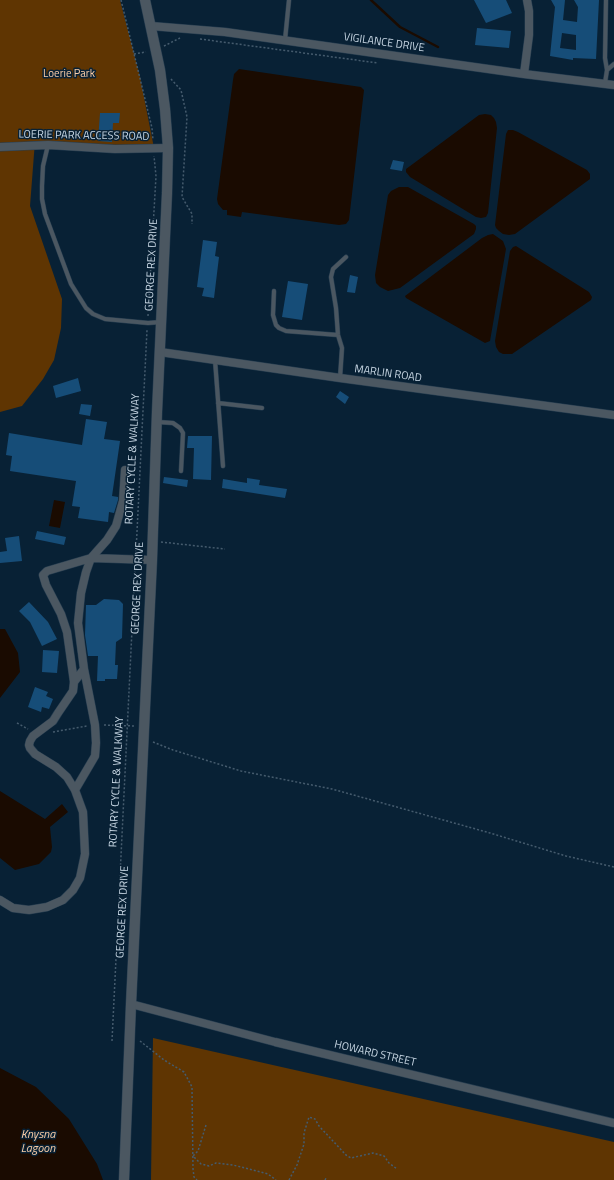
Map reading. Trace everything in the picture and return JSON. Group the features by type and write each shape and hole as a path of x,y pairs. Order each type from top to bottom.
{"street":[{"name":"GEORGE REX DRIVE","path":"124,1180 129,1035 152,560 156,422 168,148 160,70 145,0"},
{"path":"524,74 529,35 529,11 527,0"},
{"name":"VIGILANCE DRIVE","path":"151,26 225,32 524,74 614,85"},
{"name":"LOERIE PARK ACCESS ROAD","path":"0,147 48,145 92,148 168,148"},
{"name":"MARLIN ROAD","path":"160,352 614,415"},
{"path":"75,790 95,756 96,743 95,725 84,669 78,623 81,593 91,558 107,540 116,526 123,502 125,470"},
{"path":"0,900 13,908 29,910 47,907 63,900 73,890 80,878 85,854 83,812 75,790 62,772 30,748 30,741 38,732 49,724 73,691 74,682 67,632 43,577 44,573 91,558 152,560"},
{"path":"74,682 84,669"},
{"name":"HOWARD STREET","path":"131,1004 614,1124"}],"lane":[{"path":"285,40 289,0"},
{"path":"605,83 607,70 604,42 606,0"},
{"path":"607,70 614,64"},
{"path":"48,145 44,166 42,199 49,227 71,284 86,308 93,314 105,319 148,323 161,322"},
{"path":"340,378 342,348 338,335 331,272 346,257"},
{"path":"274,291 273,315 279,328 286,331 338,335"},
{"path":"215,360 223,466"},
{"path":"218,403 262,408"},
{"path":"156,422 173,423 180,428 183,433 181,471"}],"path":[{"name":"ROTARY CYCLE & WALKWAY","path":"112,1041 156,176 152,128 121,0"},
{"path":"134,54 155,50 182,37"},
{"path":"198,39 379,63"},
{"path":"171,79 181,90 187,117 182,197 192,214 192,224"},
{"path":"152,541 225,549"},
{"path":"16,723 29,730 38,732 58,732 95,725 144,726"},
{"path":"143,738 173,750 241,771 332,790 483,831 566,856 614,867"},
{"path":"129,1035 142,1042 164,1060 184,1072 192,1087 194,1177 197,1180"},
{"path":"289,1180 297,1165 304,1144 308,1117 315,1119 319,1126 346,1155 351,1158 373,1153 384,1156 389,1163 397,1169"},
{"path":"193,1156 198,1151 206,1125"},
{"path":"193,1156 201,1164 209,1166 216,1163 233,1165 268,1174 276,1180"}],"green space":[{"name":"Loerie Park","path":"0,0 120,0 140,77 154,148 35,141 30,206 62,299 61,328 54,360 43,379 22,406 0,412"},
{"path":"153,1038 614,1142 614,1180 151,1180"}],"water":[{"path":"239,69 361,87 364,90 349,220 346,224 339,225 242,212 241,217 227,215 227,210 223,210 218,204 217,199 233,80 234,74"},
{"path":"479,115 491,115 494,118 497,128 488,213 486,217 481,218 476,217 410,177 406,172 406,169"},
{"path":"508,130 518,132 587,170 590,174 590,179 515,234 509,235 503,234 496,228 495,225 506,134"},
{"path":"399,187 408,187 474,224 476,229 474,234 400,288 388,291 376,283 375,275 388,195 391,191"},
{"path":"493,234 503,241 506,249 490,341 485,343 406,298 405,296 482,238"},
{"path":"516,246 589,292 592,297 591,300 512,354 503,354 499,352 495,341 510,251"},
{"path":"54,500 65,502 60,528 49,526"},
{"path":"0,629 5,629 18,653 20,672 0,698"},
{"path":"0,791 45,819 62,804 68,812 50,827 51,852 39,864 15,870 0,858"},
{"name":"Knysna Lagoon","path":"0,1068 36,1087 69,1119 97,1164 103,1180 0,1180"}],"building":[{"path":"474,0 506,0 512,13 486,23"},
{"path":"551,0 565,0 563,20 577,22 578,7 574,0 599,0 596,59 573,58 573,60 550,56 555,7","holes":["562,33 576,35 576,50 560,48"]},
{"path":"477,28 511,31 509,48 475,45"},
{"path":"100,113 120,113 119,123 113,123 112,142 98,141"},
{"path":"393,160 404,162 402,171 390,169"},
{"path":"203,240 217,242 215,256 219,257 214,298 202,296 204,288 197,287"},
{"path":"350,275 358,277 355,293 347,292"},
{"path":"288,281 308,284 302,320 282,317"},
{"path":"78,378 81,391 56,398 53,386"},
{"path":"340,391 349,397 345,404 336,397"},
{"path":"81,404 92,405 90,416 79,414"},
{"path":"86,419 107,422 104,439 120,441 112,496 118,497 118,500 114,513 109,512 108,522 78,518 80,507 72,506 76,481 10,471 12,456 6,455 9,433 82,445"},
{"path":"188,436 212,436 211,480 193,479 194,448 187,448"},
{"path":"164,477 188,480 187,487 163,483"},
{"path":"247,478 260,480 259,485 287,489 285,498 222,488 223,479 247,483"},
{"path":"37,531 66,537 64,545 35,539"},
{"path":"19,536 22,561 0,563 0,552 7,551 5,538"},
{"path":"104,599 119,600 123,604 122,638 116,642 115,665 118,665 117,679 97,681 98,656 88,656 85,635 86,605 96,605"},
{"path":"29,602 48,622 57,639 42,646 30,622 19,611"},
{"path":"43,650 59,651 57,673 42,672"},
{"path":"35,687 48,692 46,696 53,699 49,709 42,707 41,712 28,707"}],"waterway":[{"path":"371,0 400,27 438,47"}]}
